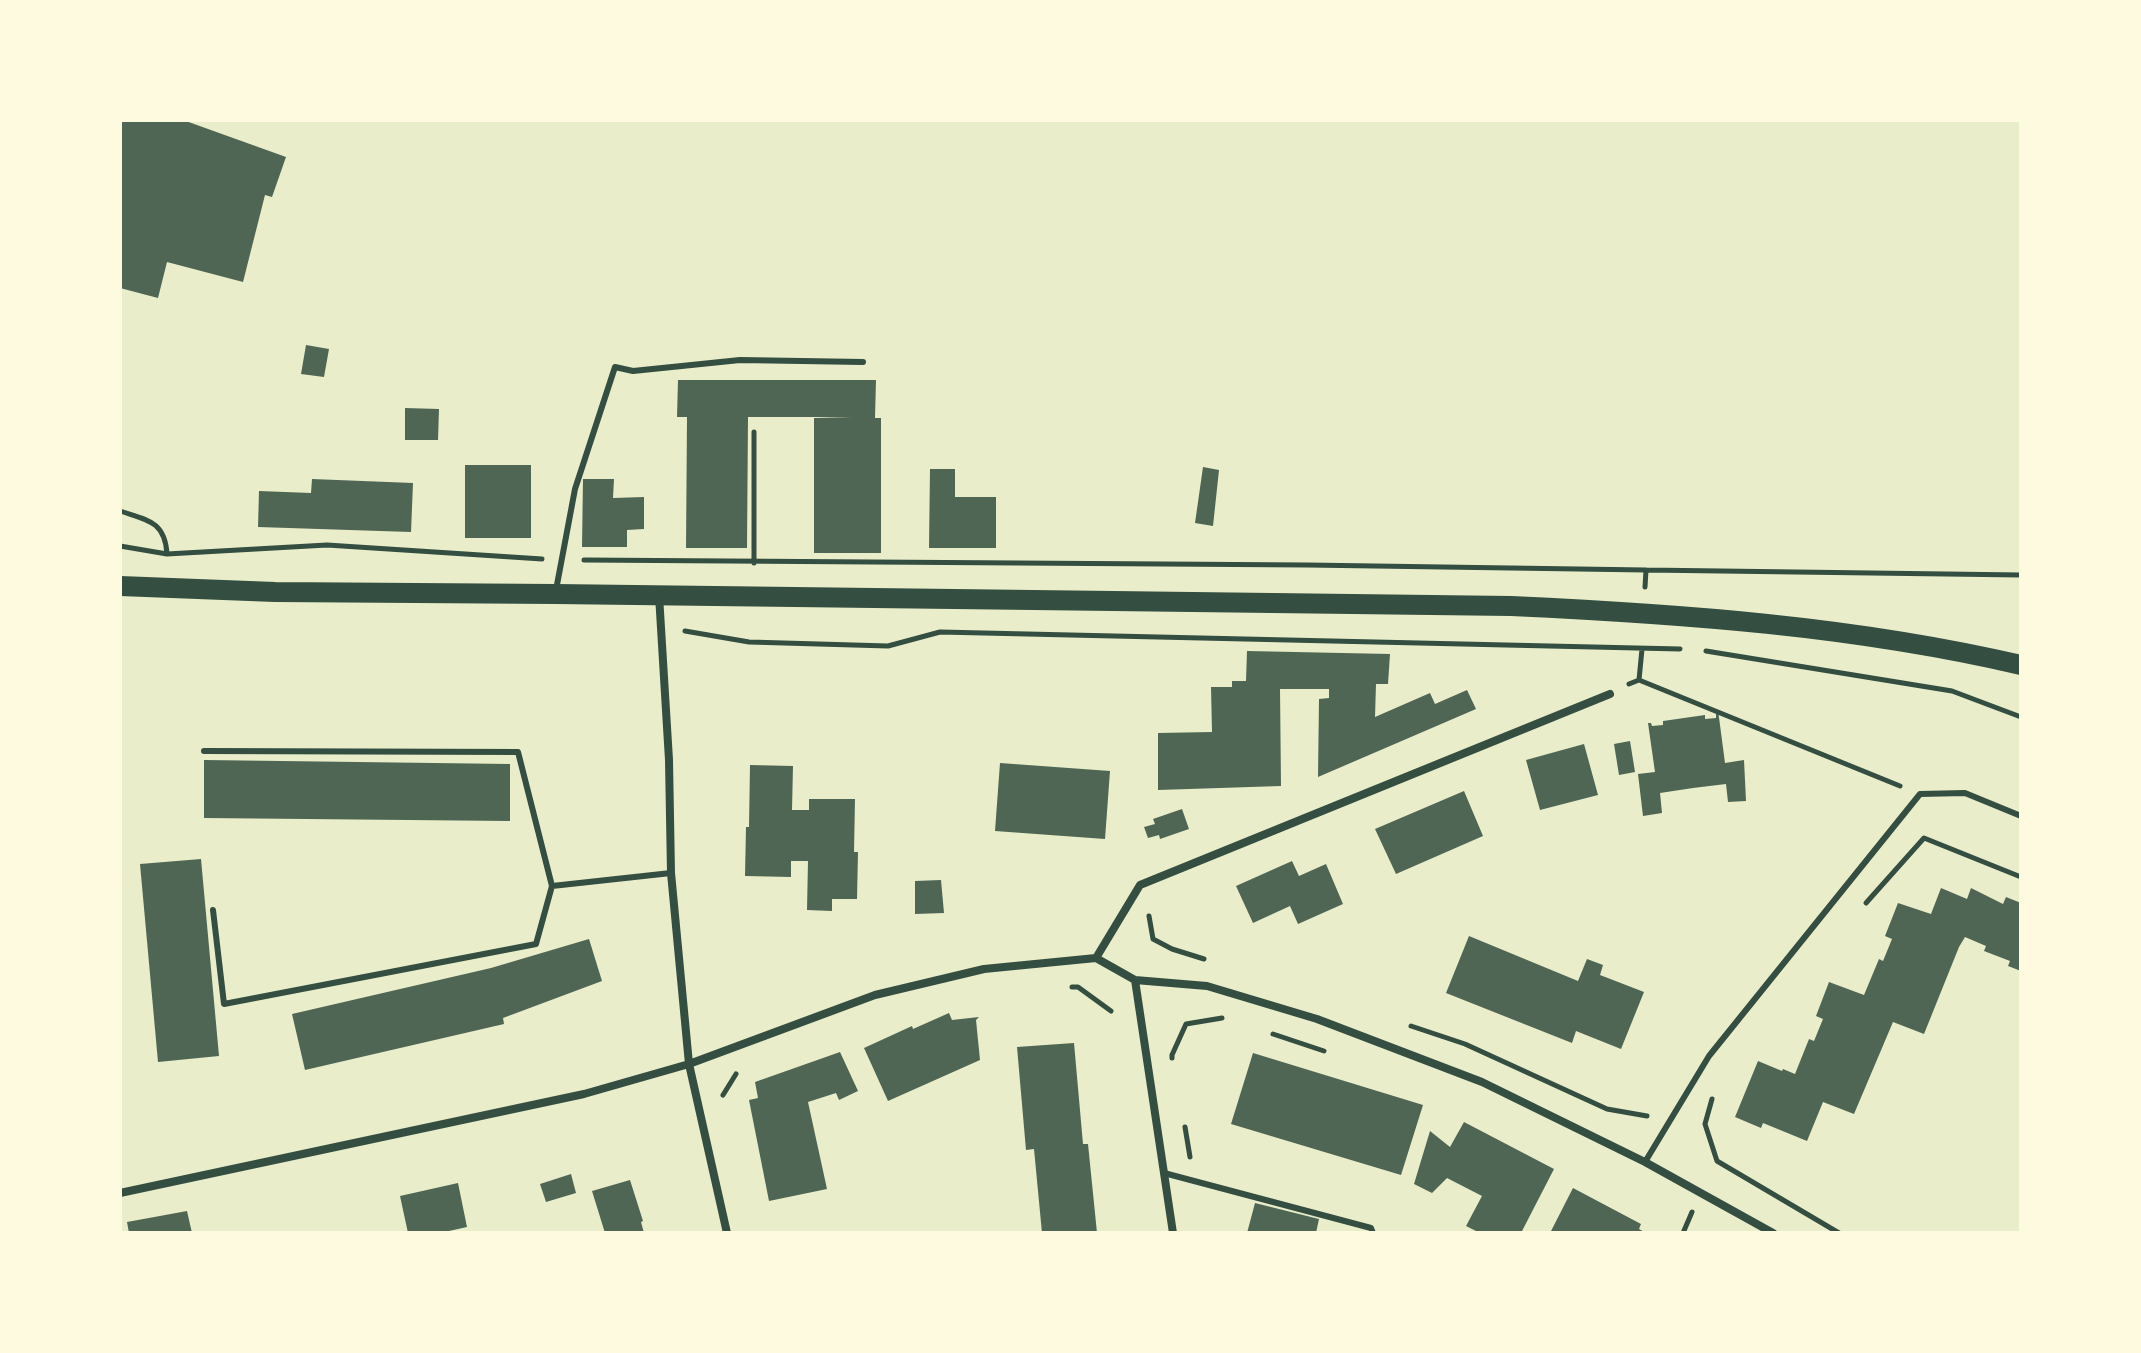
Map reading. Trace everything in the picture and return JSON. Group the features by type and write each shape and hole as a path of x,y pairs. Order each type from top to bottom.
{"main road":[{"path":"120,586 275,592 1511,606 1645,613 1846,633 2021,665"}],"street":[{"path":"659,595 669,760 671,873 689,1064 727,1233"},
{"path":"1096,958 1140,885 1610,694"},
{"path":"120,1193 584,1094 689,1064 875,995 984,969 1096,958 1135,980 1207,986 1317,1019 1482,1082 1645,1162 1773,1233"},
{"path":"1135,980 1173,1233"}],"lane":[{"path":"555,594 575,489 615,367 633,371 740,360 863,362"},
{"path":"204,751 518,752 552,886 536,944 224,1004 213,910"},
{"path":"1645,1162 1709,1056 1920,794 1965,793 2021,816"},
{"path":"552,886 671,873"},
{"path":"1164,1173 1371,1228 1373,1233"}],"path":[{"path":"754,432 754,596"},
{"path":"120,511 152,522 166,537 170,590"},
{"path":"120,546 167,554 327,545 561,560 1307,565 2021,575"},
{"path":"1639,680 1646,570"},
{"path":"661,627 749,642 888,646 940,632 1683,650"},
{"path":"1696,650 1952,691 2021,717"},
{"path":"1610,694 1639,680 1920,794"},
{"path":"1861,908 1924,838 2021,877"},
{"path":"1064,988 1078,987 1111,1011"},
{"path":"1175,1071 1172,1055 1186,1024 1219,1017 1235,1022"},
{"path":"1265,1032 1325,1051"},
{"path":"725,1109 722,1093 739,1069"},
{"path":"1716,1088 1705,1124 1717,1161 1839,1233"},
{"path":"1183,1118 1194,1181"},
{"path":"1693,1209 1704,1215"}],"building":[{"path":"120,120 183,120 286,157 272,197 265,195 243,282 167,262 158,298 120,288"},
{"path":"306,345 329,349 324,377 301,374"},
{"path":"678,380 876,380 875,418 881,418 881,553 814,553 814,418 852,417 748,417 747,548 686,548 687,417 677,417"},
{"path":"405,408 439,409 438,440 405,440"},
{"path":"465,465 531,465 531,538 465,538"},
{"path":"1203,467 1219,470 1213,526 1195,523"},
{"path":"930,469 955,469 955,497 996,497 996,548 929,548"},
{"path":"312,479 413,483 411,532 258,527 259,491 311,493"},
{"path":"583,479 614,479 613,498 644,497 644,529 627,530 627,547 582,547"},
{"path":"1247,651 1390,654 1388,684 1376,684 1375,717 1430,693 1435,704 1467,690 1476,709 1318,777 1319,699 1329,698 1329,689 1280,689 1281,786 1158,790 1158,733 1212,732 1211,687 1232,687 1232,681 1246,681"},
{"path":"1716,710 1725,763 1744,760 1746,801 1728,802 1726,784 1693,788 1660,793 1662,813 1643,816 1638,774 1655,772 1648,723 1652,726 1663,725 1663,721 1705,715 1705,719 1716,718"},
{"path":"1630,741 1635,772 1619,775 1614,744"},
{"path":"1584,744 1598,795 1540,810 1526,760"},
{"path":"204,760 510,764 510,821 204,818"},
{"path":"1000,763 1110,771 1105,839 995,831"},
{"path":"750,765 793,766 792,810 809,810 809,799 855,799 857,899 832,899 832,911 807,910 808,861 791,861 791,877 745,876"},
{"path":"1464,791 1483,836 1396,874 1375,829"},
{"path":"1182,809 1189,829 1160,839 1159,835 1148,838 1144,827 1155,824 1153,819"},
{"path":"201,859 219,1056 158,1062 140,864"},
{"path":"1292,861 1299,876 1326,864 1343,904 1298,924 1290,906 1253,923 1236,886"},
{"path":"941,880 944,913 915,914 915,881"},
{"path":"1941,888 1967,899 1971,888 2003,904 2006,897 2021,903 2021,971 2008,966 2010,961 1984,951 1986,946 1965,937 1924,1034 1893,1022 1854,1114 1823,1102 1807,1141 1763,1123 1761,1128 1735,1117 1758,1061 1795,1074 1809,1039 1814,1041 1823,1019 1816,1016 1829,982 1864,995 1879,959 1883,961 1892,939 1885,936 1898,903 1931,914"},
{"path":"1469,936 1578,981 1587,959 1603,965 1600,975 1644,992 1621,1049 1576,1031 1572,1043 1446,993"},
{"path":"589,939 602,981 503,1018 504,1024 305,1070 292,1014 491,968"},
{"path":"949,1013 952,1020 979,1017 976,1020 980,1060 888,1101 864,1048"},
{"path":"1074,1043 1083,1144 1088,1144 1097,1233 1042,1233 1034,1149 1026,1150 1017,1047"},
{"path":"840,1052 858,1091 839,1100 836,1093 808,1102 827,1189 769,1201 749,1100 758,1098 755,1082"},
{"path":"1253,1053 1423,1105 1401,1175 1231,1124"},
{"path":"1464,1122 1554,1169 1521,1233 1480,1233 1466,1226 1482,1196 1447,1178 1432,1193 1414,1184 1430,1131 1450,1147"},
{"path":"571,1174 576,1193 546,1202 540,1184"},
{"path":"630,1180 644,1233 605,1233 592,1191"},
{"path":"458,1183 467,1227 440,1233 408,1233 400,1196"},
{"path":"1573,1188 1641,1224 1639,1229 1646,1233 1550,1233"},
{"path":"1255,1203 1319,1219 1316,1233 1247,1233"},
{"path":"187,1211 192,1233 129,1233 127,1222"}]}
